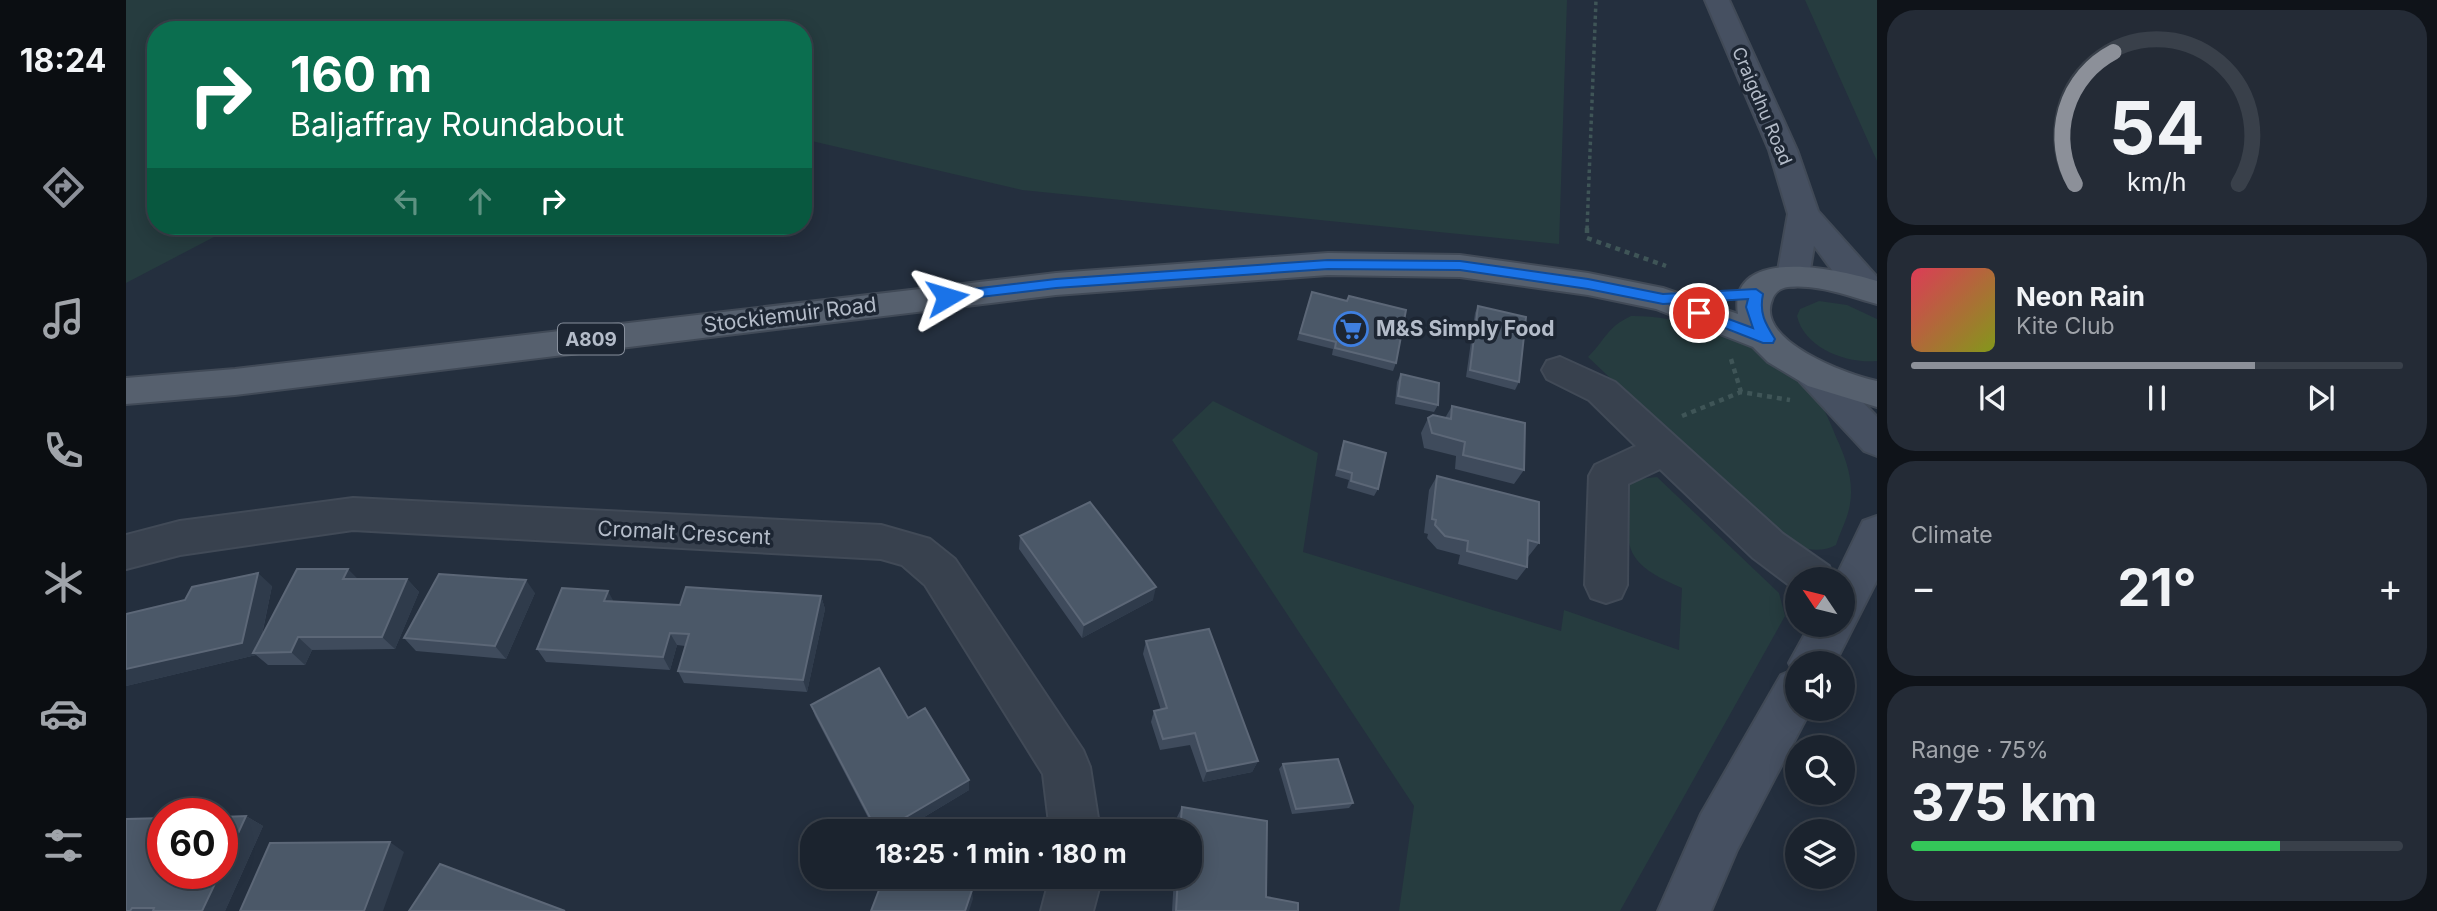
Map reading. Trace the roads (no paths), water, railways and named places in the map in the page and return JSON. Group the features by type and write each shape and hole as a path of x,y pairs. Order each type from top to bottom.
{"main road":[{"name":"Craigdhu Road","path":"1717,0 1783,150 1803,214 1873,291"},
{"name":"Craigdhu Road","path":"1793,276 1803,214"},
{"name":"Stockiemuir Road","path":"126,391 249,380 1056,284 1328,264 1460,266 1588,284 1667,283 1756,294"},
{"path":"1873,291 1817,276 1793,276 1764,285 1756,294 1753,307 1756,323 1780,351 1804,387 1877,441"},
{"name":"Stockiemuir Road","path":"1667,283 1768,339"},
{"path":"1804,387 1839,385 1877,394"},
{"path":"1855,569 1877,533"},
{"path":"1684,911 1719,832 1785,712"}],"street":[{"path":"1560,370 1602,391 1663,450 1794,567"},
{"path":"1606,585 1609,476 1663,450"},
{"name":"Cromalt Crescent","path":"126,552 180,538 353,514 881,542 915,551 940,572 1066,767 1073,819"},
{"path":"1067,911 1073,889"}],"place":[{"name":"M&S Simply Food","path":"1351,329"}]}
